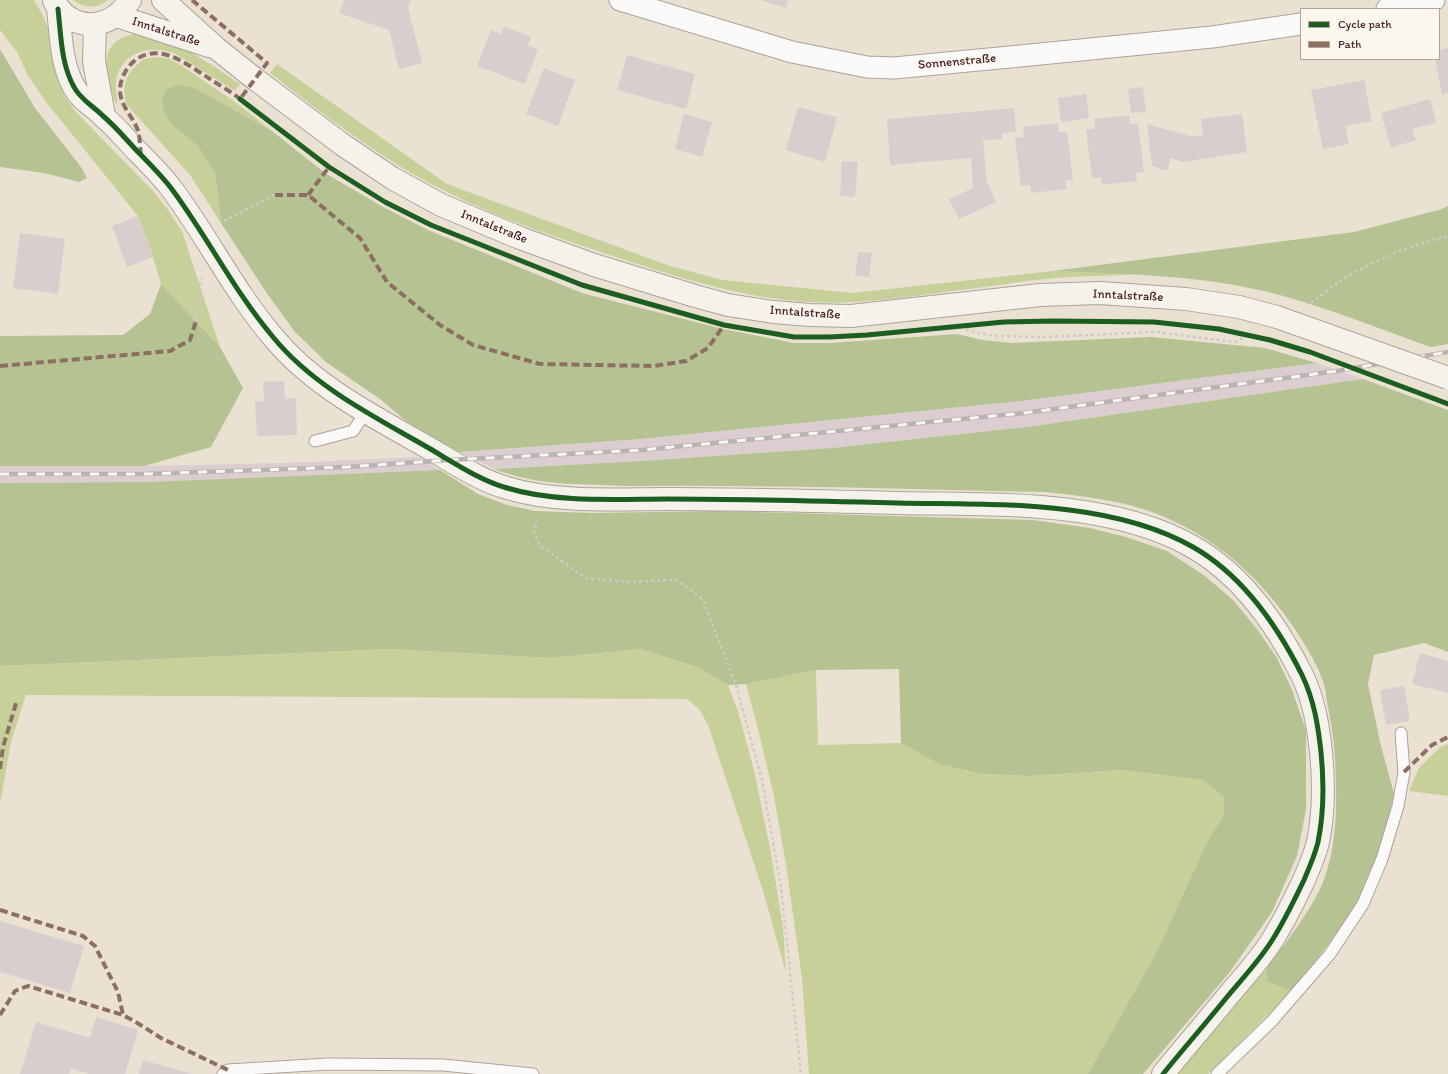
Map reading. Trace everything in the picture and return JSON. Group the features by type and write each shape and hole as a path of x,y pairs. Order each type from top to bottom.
{"street":[{"name":"Inntalstraße","path":"163,0 216,48 343,145 392,178 441,205 520,238 594,265 694,296 728,305 773,312 851,316 1040,295 1100,293 1186,299 1239,308 1283,319 1448,378"},
{"name":"Sonnenstraße","path":"620,0 792,52 867,67 894,68 1212,37 1300,24"},
{"path":"1392,8 1434,0"},
{"name":"Inntalstraße","path":"56,4 66,16 85,24 103,23 123,8 216,48"},
{"path":"56,4 65,64 73,86 78,94 104,116 167,182 188,211 251,309 276,341 300,365 323,383 366,412 487,481 512,490 551,497 594,499 727,499 1037,506 1114,518 1164,533 1194,548 1224,568 1267,616 1293,658 1306,683 1314,704 1319,731 1323,772 1322,815 1318,842 1310,866 1286,917 1252,968 1163,1074"},
{"path":"95,24 94,61 104,116"}],"lane":[{"path":"315,441 353,431 366,412"},
{"path":"1217,1074 1272,1022 1330,954 1364,904 1382,859 1398,806 1404,772 1401,733"},
{"path":"223,1074 228,1070 328,1064 443,1065 533,1074"}],"path":[{"path":"205,239 221,223 275,195"},
{"path":"1314,301 1344,278 1371,264 1402,250 1440,238 1448,237"},
{"path":"965,328 977,333 999,336 1043,337 1156,332 1235,342"},
{"path":"551,497 536,520 534,532 539,545 586,578 627,582 677,580 703,600 736,685 762,780 781,888 801,1074"}],"shaded area":[{"path":"1317,363 1363,379 1027,427 832,448 494,469 460,452 640,439 1021,401"},
{"path":"417,457 440,470 148,482 0,483 0,466 144,466 284,463"}],"green space":[{"path":"0,0 34,0 53,39 53,62 58,82 65,96 75,111 154,192 182,231 220,347 161,284 138,216 46,102 27,74 17,52 0,30"},
{"path":"73,0 108,0 100,5 91,7 82,5"},
{"path":"135,34 149,36 177,45 217,68 240,84 235,91 174,53 164,50 146,51 137,53 123,64 116,82 117,106 109,84 107,73 106,62 108,52 113,44 122,38"},
{"path":"0,49 35,108 81,167 87,178 79,182 44,173 0,167"},
{"path":"157,57 169,59 179,64 235,102 272,131 236,112 172,125 198,146 215,173 221,223 190,175 127,105 125,99 125,84 129,74 143,59"},
{"path":"277,64 447,184 670,266 723,280 852,293 1053,271 1138,274 1055,278 899,298 828,303 765,297 720,288 655,270 515,222 469,203 423,180 356,137 270,73"},
{"path":"178,85 194,88 272,131 325,173 383,207 428,230 582,293 723,329 794,343 830,343 957,334 982,340 1012,343 1151,337 1265,348 1317,363 1021,401 640,439 459,452 406,421 380,399 326,362 295,332 266,292 221,223 215,173 198,146 172,125 164,112 162,100 166,90"},
{"path":"1448,206 1448,344 1431,347 1315,306 1276,294 1248,288 1165,276 1053,271 1354,232 1442,209"},
{"path":"161,284 220,347 243,388 211,447 144,466 0,466 0,336 123,335 150,314"},
{"path":"1363,379 1448,410 1448,652 1424,643 1374,655 1368,684 1380,742 1394,794 1383,837 1367,885 1341,928 1292,991 1268,982 1267,970 1268,965 1285,944 1307,912 1322,886 1332,848 1336,819 1336,774 1335,752 1325,690 1319,671 1311,655 1276,603 1261,585 1244,569 1209,541 1169,519 1140,508 1109,501 1046,492 573,484 534,480 494,469 832,448 1027,427"},
{"path":"440,470 478,494 507,505 535,511 592,513 720,511 1033,520 1090,528 1126,537 1167,551 1205,576 1233,600 1257,629 1277,658 1292,690 1306,730 1306,809 1297,856 1272,912 1229,973 1143,1074 1088,1074 1156,953 1209,838 1224,815 1224,797 1203,780 1121,770 1029,776 982,774 939,764 901,743 899,669 816,670 746,684 728,685 700,668 640,649 550,658 388,649 0,666 0,483 148,482"},
{"path":"388,649 550,658 640,649 700,668 728,685 738,711 754,770 771,853 783,927 786,973 764,894 708,725 700,710 687,699 26,695 11,742 0,804 0,666"},
{"path":"816,670 818,745 901,743 939,764 982,774 1029,776 1121,770 1203,780 1224,797 1224,815 1209,838 1156,953 1088,1074 809,1074 802,979 787,871 774,796 746,684"},
{"path":"1448,744 1448,796 1409,791 1419,768 1439,748"},
{"path":"1267,967 1268,982 1292,991 1208,1074 1177,1074"}],"building":[{"path":"344,0 411,0 408,8 422,63 399,69 389,30 339,13"},
{"path":"761,0 788,0 786,8"},
{"path":"504,26 531,37 528,45 538,49 525,84 477,66 491,30 501,34"},
{"path":"1448,48 1448,93 1442,94 1435,60 1440,60 1440,50"},
{"path":"627,55 695,74 686,109 617,90"},
{"path":"544,68 575,80 558,126 526,114"},
{"path":"1364,80 1372,121 1345,126 1349,144 1323,149 1311,90"},
{"path":"1143,87 1146,112 1131,113 1128,89"},
{"path":"1086,94 1089,118 1061,122 1058,98"},
{"path":"1430,99 1436,123 1412,129 1416,140 1391,148 1381,113"},
{"path":"798,107 837,117 825,162 786,150"},
{"path":"1014,108 1016,132 1002,133 1003,139 983,140 987,182 996,202 959,219 949,199 973,188 971,158 890,165 887,119"},
{"path":"684,114 712,122 702,157 675,149"},
{"path":"1242,114 1247,152 1183,162 1171,158 1167,171 1152,166 1147,124 1190,136 1203,136 1201,119"},
{"path":"1129,115 1130,124 1138,123 1144,172 1136,173 1137,181 1102,185 1101,177 1092,178 1086,130 1095,128 1094,119"},
{"path":"1058,123 1059,132 1067,132 1073,180 1065,181 1067,189 1031,193 1030,185 1021,186 1015,138 1024,137 1023,127"},
{"path":"842,161 858,162 855,197 840,196"},
{"path":"138,216 153,257 127,267 112,226"},
{"path":"20,233 65,239 58,294 13,288"},
{"path":"858,252 872,253 869,277 855,276"},
{"path":"284,381 285,399 296,398 297,435 257,436 255,402 264,401 263,382"},
{"path":"1420,653 1448,661 1448,693 1412,684"},
{"path":"1404,686 1410,721 1386,725 1380,690"},
{"path":"0,921 84,946 70,993 0,972"},
{"path":"96,1017 138,1030 125,1074 89,1074 71,1068 69,1074 20,1074 36,1022 90,1038"},
{"path":"143,1060 192,1074 139,1074"}],"railway":[{"path":"0,474 145,474 347,467 642,450 1024,413 1337,371 1448,352"}],"marked path":[{"path":"192,0 267,63 240,99"},
{"path":"141,155 138,131 124,106 120,86 123,75 127,69 132,63 142,56 152,53 162,54 182,61 243,101"},
{"path":"308,195 329,167"},
{"path":"275,195 308,195 360,238 387,282 440,325 473,345 540,364 654,366 686,361 708,348 724,325"},
{"path":"0,366 170,351 190,340 196,321"},
{"path":"0,769 3,747 17,700"},
{"path":"1404,772 1432,745 1448,737"},
{"path":"0,910 83,936 95,946 118,992 123,1015 161,1038 228,1070"},
{"path":"0,1015 15,991 28,986 123,1015"}],"cycle path":[{"path":"58,9 66,69 77,91 83,99 116,128 167,183 197,225 246,301 273,337 289,355 325,385 345,399 386,424 486,480 497,485 526,493 566,498 972,504 1049,508 1125,520 1160,531 1193,547 1211,558 1227,572 1242,587 1269,620 1292,656 1310,694 1315,713 1321,752 1323,775 1321,820 1318,842 1312,861 1293,904 1276,934 1255,963 1163,1074"},
{"path":"240,99 329,167 385,202 431,225 582,285 724,325 794,337 867,335 1004,322 1053,321 1154,322 1219,329 1270,340 1310,352 1448,404"}]}
